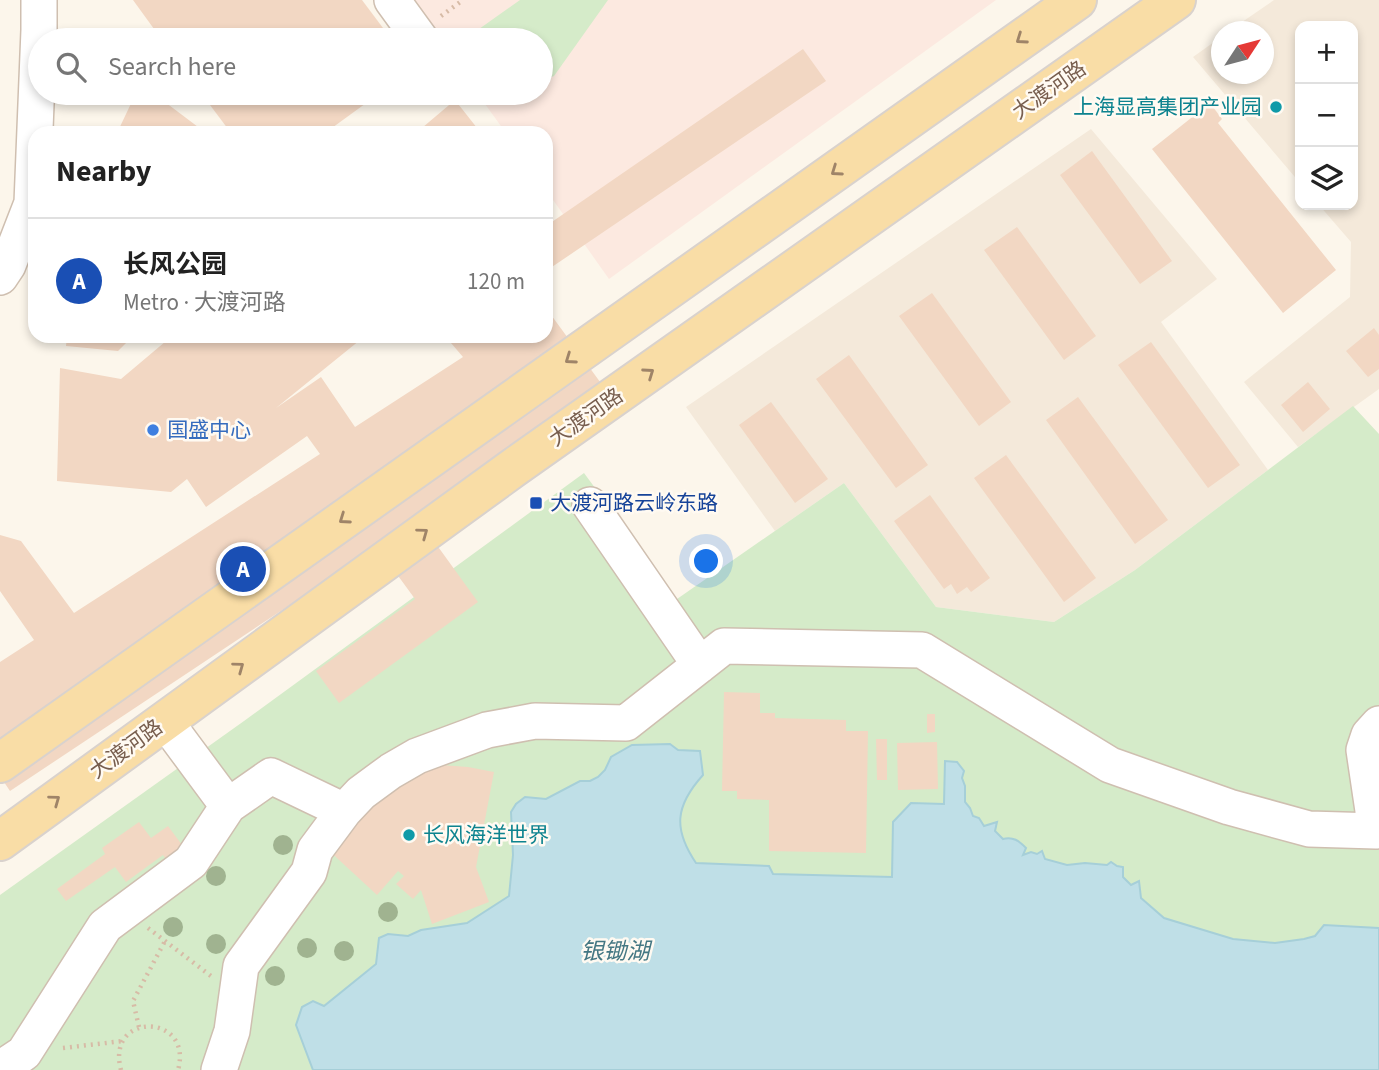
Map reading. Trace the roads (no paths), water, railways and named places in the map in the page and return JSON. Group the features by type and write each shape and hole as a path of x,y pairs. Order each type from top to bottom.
{"main road":[{"path":"0,763 1077,0"},
{"name":"大渡河路","path":"0,841 513,468 1177,0"}],"street":[{"path":"39,0 39,28"},
{"path":"392,0 412,28"},
{"path":"35,126 36,105"},
{"path":"0,277 8,265 28,213"},
{"path":"590,505 700,665"},
{"path":"219,1070 232,1031 241,966 309,872 315,850 361,793 417,756 488,730 535,721 626,723 724,646 922,650 1110,765 1228,807 1309,829 1377,831 1364,750 1369,735 1379,724"},
{"path":"165,721 228,806"},
{"path":"12,1061 104,926 191,862 228,806 271,776 345,811"}],"water":[{"name":"银锄湖","path":"670,744 678,750 700,751 703,775 687,797 680,818 683,839 696,863 769,866 773,874 892,877 893,822 911,803 944,804 945,761 957,762 964,771 962,778 965,802 973,816 979,818 984,826 997,822 995,831 1003,839 1013,839 1021,843 1026,848 1023,855 1042,851 1045,859 1067,865 1107,865 1111,862 1123,867 1123,877 1131,885 1139,881 1141,898 1164,918 1233,939 1275,943 1315,936 1324,925 1379,928 1379,1070 313,1070 296,1025 302,1007 313,1001 324,1006 376,964 379,938 388,934 408,936 421,930 467,923 509,896 513,855 511,812 516,804 525,797 546,799 580,781 590,781 598,777 611,757 632,745"}],"place":[{"name":"上海显高集团产业园","path":"1276,107"},
{"name":"国盛中心","path":"153,430"},
{"name":"大渡河路云岭东路","path":"536,503"},
{"name":"长风公园","path":"243,569"},
{"name":"长风海洋世界","path":"409,835"}]}
